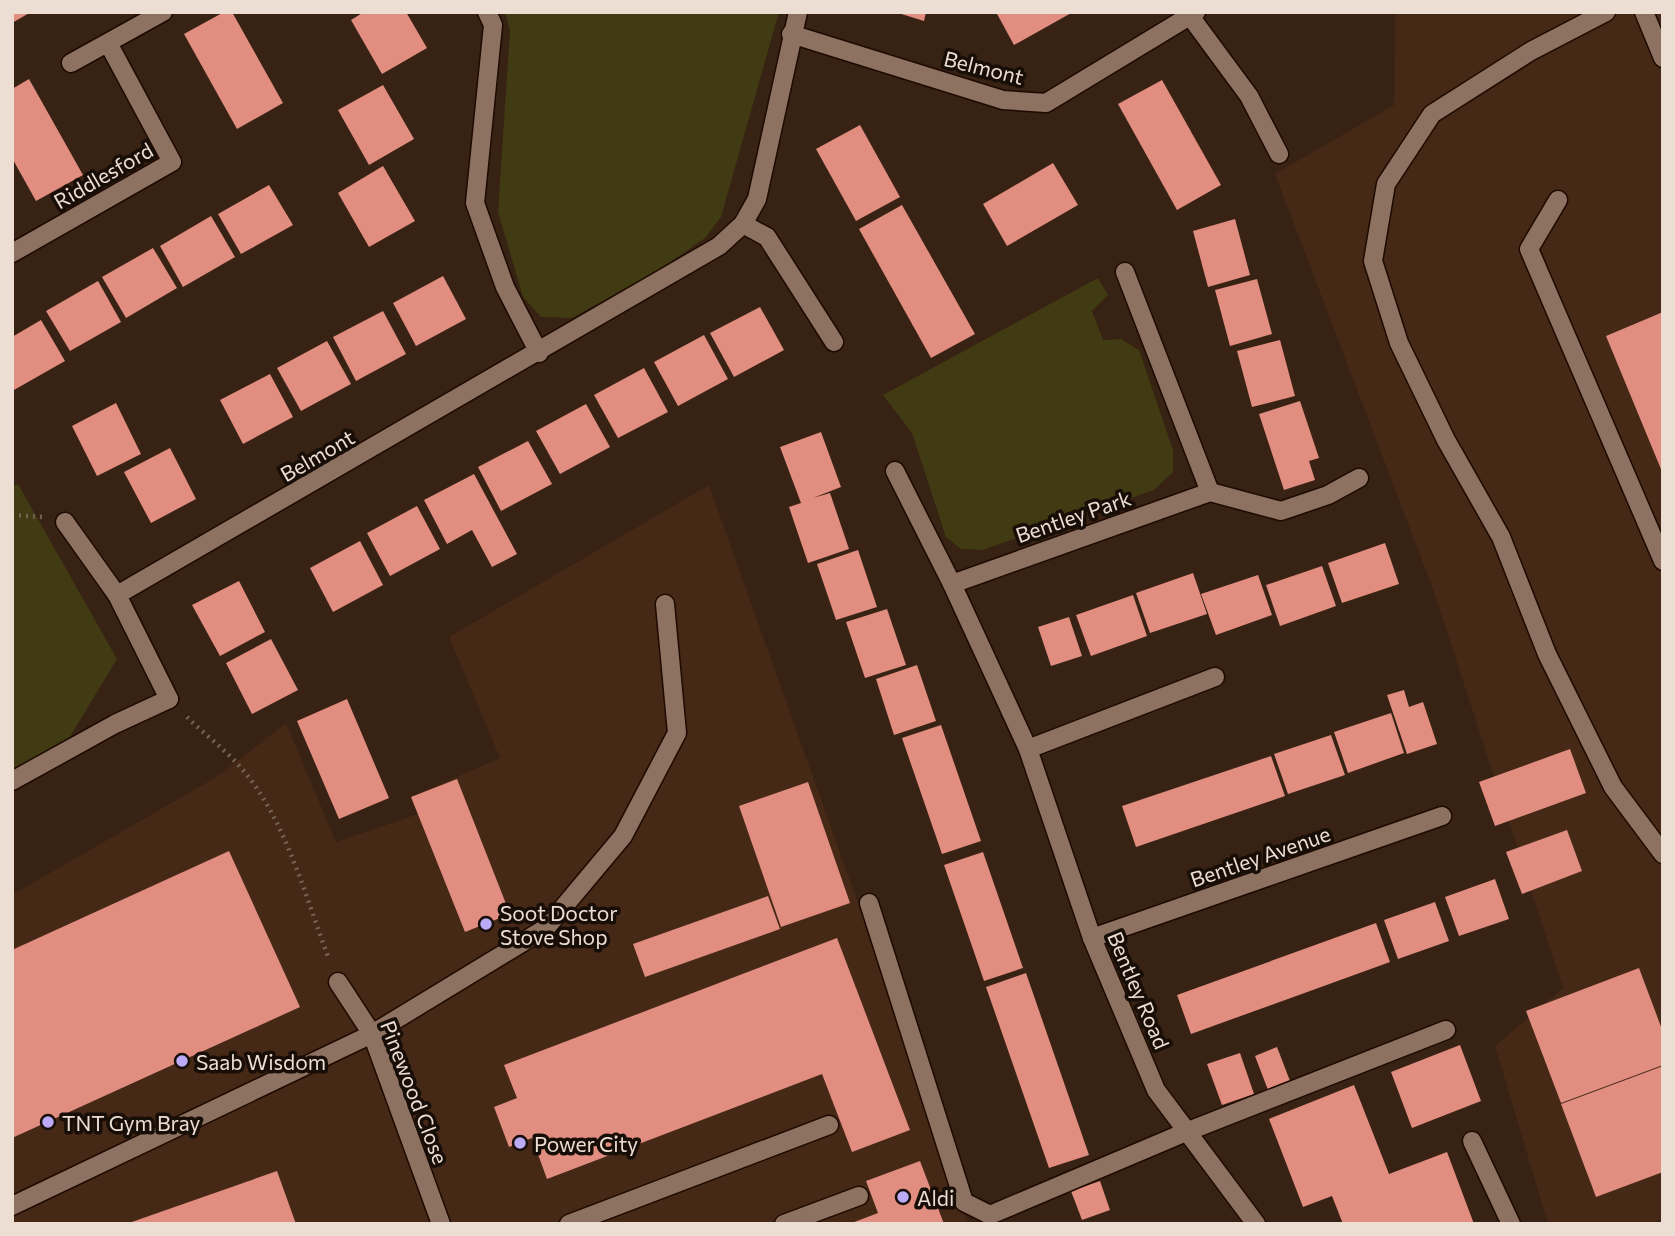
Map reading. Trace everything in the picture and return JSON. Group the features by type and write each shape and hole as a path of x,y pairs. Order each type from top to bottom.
{"street":[{"path":"71,63 163,12"},
{"path":"487,12 493,25 475,203 505,287 539,353"},
{"name":"Belmont","path":"117,595 539,353 719,246 743,224 757,200 798,12"},
{"path":"1606,12 1531,51 1432,114 1386,184 1373,261 1399,343 1446,440 1502,537 1547,654 1613,787 1660,844"},
{"path":"1644,12 1663,58"},
{"name":"Belmont","path":"792,34 1003,100 1046,103 1193,14 1249,96 1279,155"},
{"name":"Riddlesford","path":"12,253 172,162 108,43"},
{"path":"1558,200 1529,249 1663,561"},
{"path":"743,224 767,237 835,342"},
{"path":"1125,272 1210,492 1281,510 1328,495 1359,478"},
{"path":"895,471 952,583 1028,749 1214,677"},
{"name":"Bentley Park","path":"952,583 1210,492"},
{"path":"12,782 115,724 169,699 117,595 65,522"},
{"path":"12,1206 372,1034 546,928 623,836 677,733 665,604"},
{"name":"Bentley Road","path":"1028,749 1092,938 1156,1090 1256,1224"},
{"name":"Bentley Avenue","path":"1092,938 1442,816"},
{"path":"869,903 964,1202 990,1215 1186,1132 1446,1030"},
{"name":"Pinewood Close","path":"338,982 372,1034 441,1224"},
{"path":"569,1224 829,1125"},
{"path":"1472,1140 1511,1224"},
{"path":"784,1224 859,1196"}],"path":[{"path":"169,699 241,768 266,805 287,850 338,982"}],"shaded area":[{"path":"505,12 779,12 721,217 705,238 660,269 572,318 541,317 523,297 498,212 510,30"},
{"path":"1395,12 1663,12 1663,1219 1649,1224 1548,1224 1495,1046 1563,988 1434,592 1275,174 1394,105"},
{"path":"1098,278 1108,295 1092,311 1103,340 1121,339 1139,350 1173,450 1173,472 1154,490 982,550 961,549 946,537 912,433 883,395"},
{"path":"18,484 117,659 65,745 12,774 12,487"},
{"path":"709,485 906,1038 968,1224 12,1224 12,895 218,776 286,723 336,842 418,814 411,797 500,758 449,637"}],"building":[{"path":"12,12 31,12 12,23"},
{"path":"224,12 232,12 283,103 237,129 184,34"},
{"path":"364,12 406,12 427,48 382,74 351,20"},
{"path":"895,12 926,12 924,21"},
{"path":"996,12 1073,12 1014,45"},
{"path":"29,79 83,175 36,201 12,158 12,89"},
{"path":"1162,80 1221,185 1177,210 1118,104"},
{"path":"383,85 414,139 369,165 338,110"},
{"path":"860,125 900,197 856,221 816,149"},
{"path":"1053,163 1078,205 1007,246 983,204"},
{"path":"383,166 415,221 369,247 338,193"},
{"path":"269,185 293,225 241,254 218,214"},
{"path":"902,205 975,334 931,358 859,229"},
{"path":"211,216 235,257 183,287 160,246"},
{"path":"1235,219 1250,275 1208,287 1193,231"},
{"path":"153,248 177,288 126,318 102,277"},
{"path":"443,276 466,319 416,346 393,303"},
{"path":"1257,279 1272,334 1230,346 1215,290"},
{"path":"98,281 121,322 70,351 46,311"},
{"path":"760,307 784,350 734,377 710,333"},
{"path":"383,311 406,354 356,381 333,337"},
{"path":"1663,312 1663,474 1606,336"},
{"path":"41,320 65,361 14,390 12,337"},
{"path":"704,335 728,379 678,406 654,362"},
{"path":"1280,340 1295,396 1252,407 1237,351"},
{"path":"327,341 351,384 301,411 277,368"},
{"path":"644,368 668,412 618,438 594,395"},
{"path":"270,374 293,417 243,444 220,400"},
{"path":"1300,401 1319,458 1309,461 1315,480 1284,490 1259,414"},
{"path":"116,403 141,454 97,476 72,426"},
{"path":"586,404 610,447 560,474 536,431"},
{"path":"821,432 841,487 813,498 830,493 849,549 808,563 789,507 801,503 780,447"},
{"path":"528,441 552,484 501,511 478,467"},
{"path":"170,448 196,499 151,523 124,472"},
{"path":"474,474 517,554 492,567 472,530 447,544 424,500"},
{"path":"417,506 440,549 390,576 367,533"},
{"path":"360,541 383,585 333,612 310,568"},
{"path":"1385,543 1399,584 1342,603 1328,563"},
{"path":"858,550 877,607 836,620 817,564"},
{"path":"1322,566 1336,606 1280,626 1266,585"},
{"path":"1193,573 1207,614 1150,633 1136,593"},
{"path":"1258,575 1272,615 1216,635 1201,594"},
{"path":"239,581 265,632 220,656 192,605"},
{"path":"1133,595 1147,636 1091,656 1076,615"},
{"path":"887,609 906,665 865,678 846,622"},
{"path":"1069,617 1082,656 1051,666 1038,627"},
{"path":"271,639 298,690 252,714 226,663"},
{"path":"917,665 936,721 894,735 876,679"},
{"path":"1404,690 1409,707 1423,702 1437,744 1407,754 1387,695"},
{"path":"347,699 389,798 339,819 297,721"},
{"path":"1391,713 1404,753 1348,773 1334,732"},
{"path":"941,725 981,841 942,854 902,738"},
{"path":"1331,735 1345,775 1288,794 1274,754"},
{"path":"1570,749 1586,793 1495,826 1479,782"},
{"path":"1271,756 1285,796 1136,847 1122,806"},
{"path":"457,779 510,914 465,932 411,797"},
{"path":"808,782 850,903 781,927 739,806"},
{"path":"1567,830 1582,871 1522,894 1506,852"},
{"path":"229,851 300,1007 12,1138 12,950"},
{"path":"983,852 1023,968 984,981 944,865"},
{"path":"1495,879 1509,919 1459,936 1445,897"},
{"path":"768,896 780,929 645,977 633,944"},
{"path":"1435,902 1449,941 1398,959 1384,920"},
{"path":"1376,923 1390,962 1191,1034 1177,995"},
{"path":"837,938 910,1130 852,1152 822,1074 547,1179 532,1138 509,1147 494,1107 517,1098 504,1065"},
{"path":"1639,968 1663,1032 1663,1065 1561,1103 1526,1011"},
{"path":"1026,973 1089,1155 1049,1168 986,987"},
{"path":"1460,1045 1481,1101 1412,1128 1391,1072"},
{"path":"1277,1047 1290,1081 1268,1090 1255,1056"},
{"path":"1240,1053 1254,1094 1222,1105 1207,1064"},
{"path":"1663,1066 1663,1172 1596,1197 1561,1104"},
{"path":"1354,1085 1389,1174 1447,1152 1474,1224 1343,1224 1332,1196 1303,1207 1269,1119"},
{"name":"Aldi","path":"920,1161 944,1224 849,1224 878,1213 866,1181"},
{"path":"277,1171 296,1224 129,1223"},
{"path":"1100,1181 1110,1210 1082,1220 1071,1191"}],"place":[{"name":"Soot Doctor Stove Shop","path":"486,924"},
{"name":"Saab Wisdom","path":"182,1061"},
{"name":"TNT Gym Bray","path":"48,1122"},
{"name":"Power City","path":"520,1143"},
{"name":"Aldi","path":"903,1197"}]}
